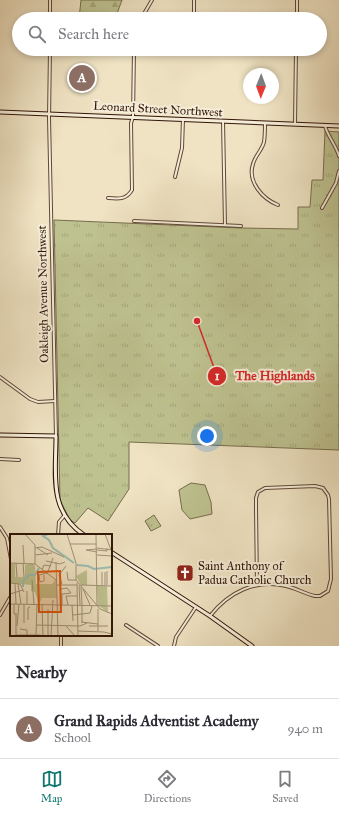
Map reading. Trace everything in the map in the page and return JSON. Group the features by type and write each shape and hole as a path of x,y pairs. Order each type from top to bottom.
{"main road":[{"name":"Leonard Street Northwest","path":"0,112 339,126"},
{"path":"0,435 56,436"},
{"name":"Oakleigh Avenue Northwest","path":"56,436 57,497 64,516"},
{"path":"64,516 69,523 83,534"},
{"path":"112,553 210,616 252,646"}],"street":[{"path":"50,0 50,12"},
{"path":"145,12 152,0"},
{"path":"194,0 194,12"},
{"path":"297,0 297,12"},
{"name":"Oakleigh Avenue Northwest","path":"50,56 49,114 56,436"},
{"path":"108,198 124,198 129,195 132,190 131,123 133,117 134,56"},
{"path":"295,124 296,56"},
{"path":"175,176 181,155 183,119"},
{"path":"223,121 225,225"},
{"path":"265,123 264,141 253,164 253,178 255,185 264,197 278,205"},
{"path":"325,126 339,156"},
{"path":"322,208 334,187 339,171"},
{"path":"134,221 241,226"},
{"path":"0,377 30,399 42,402 55,401"},
{"path":"0,459 19,460"},
{"path":"210,616 227,598 242,590 257,585 267,584 286,586 315,596 320,596 328,591 331,579 329,499 328,494 323,488 314,486 265,488 258,492 256,504 257,585"},
{"path":"58,534 59,522 64,516"},
{"path":"0,527 7,538 10,554"},
{"path":"0,616 10,598"},
{"path":"174,646 176,637 196,607"},
{"path":"126,625 158,646"}],"green space":[{"path":"81,0 122,0 118,12 80,12"},
{"path":"325,131 339,132 339,450 129,442 129,489 108,521 88,508 75,523 70,520 60,500 54,220 298,229 298,207 310,207 312,180 323,180"},
{"path":"191,483 205,485 211,502 212,514 190,519 182,510 179,490"},
{"path":"154,515 161,526 151,531 145,521"}],"place":[{"name":"Grand Rapids Adventist Academy","path":"82,78"},
{"name":"The Highlands","path":"197,321"},
{"name":"Saint Anthony of Padua Catholic Church","path":"185,573"}]}
